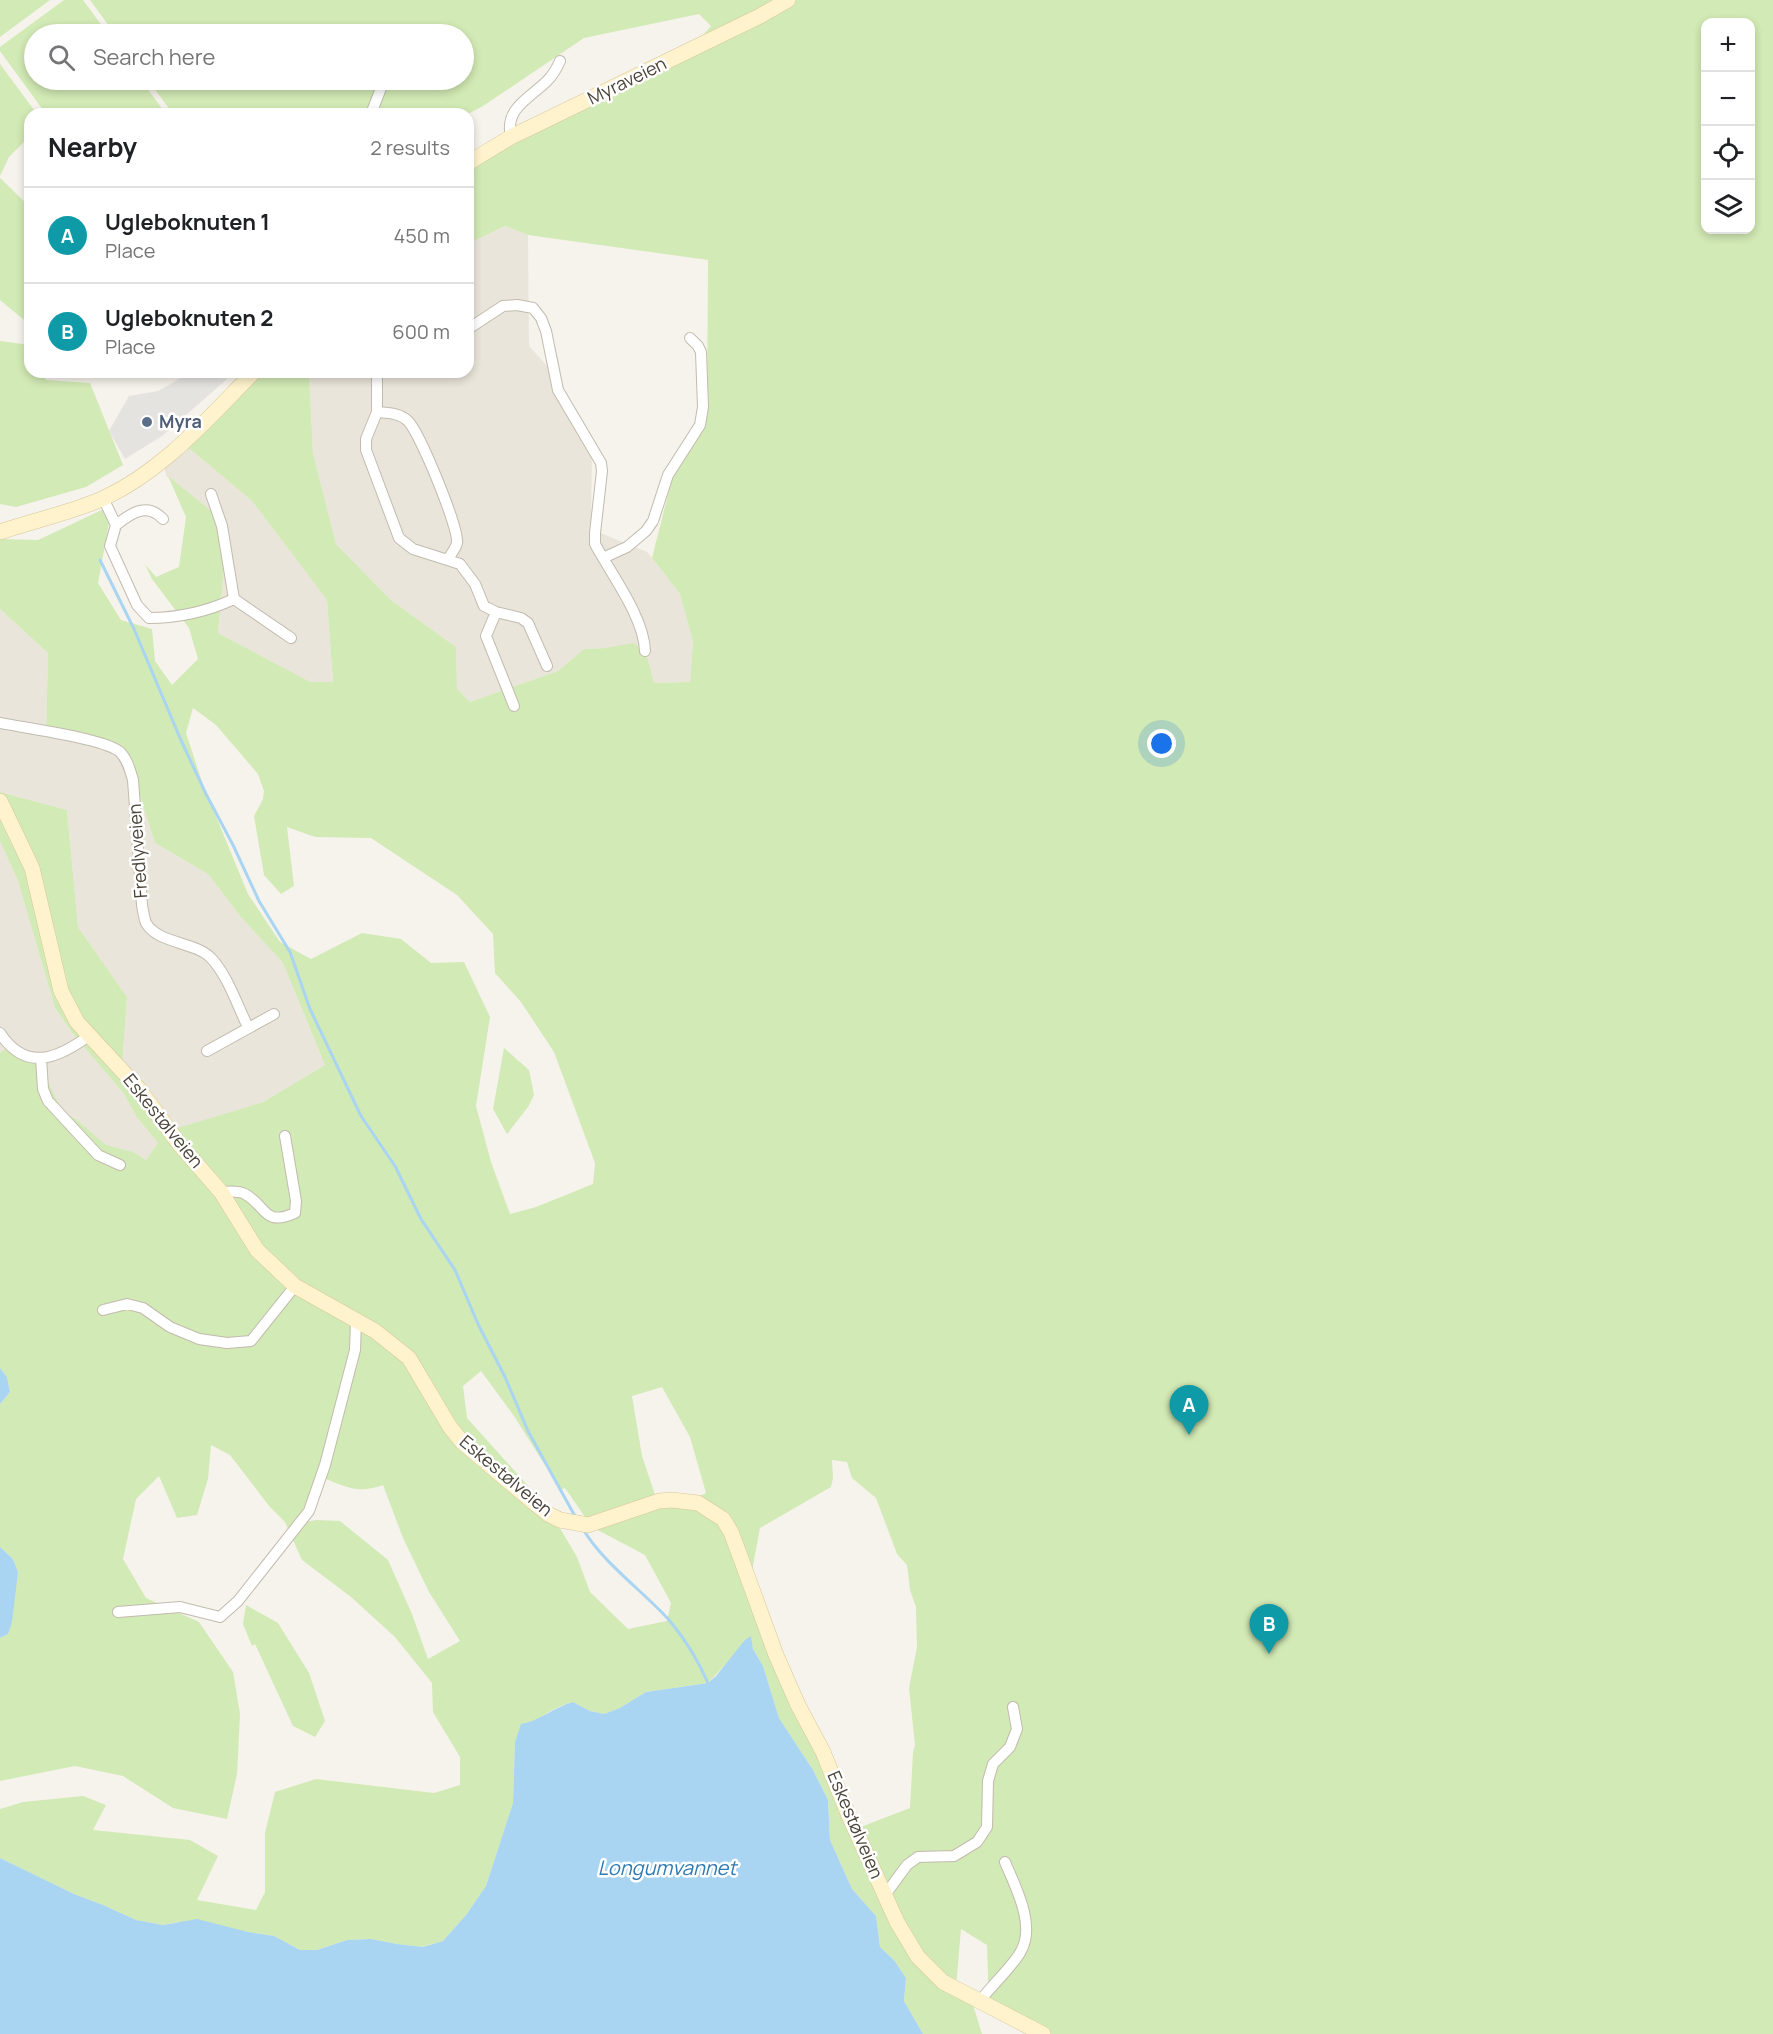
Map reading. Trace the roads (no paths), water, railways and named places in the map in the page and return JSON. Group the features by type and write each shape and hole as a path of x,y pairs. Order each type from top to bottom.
{"main road":[{"name":"Myraveien","path":"474,159 511,137 749,22 788,0"},
{"path":"0,532 103,498 142,476 187,440 248,378"},
{"path":"0,521 36,520"},
{"name":"Eskestølveien","path":"0,801 32,868 61,991 77,1022 140,1089 180,1145 221,1192 257,1250 295,1286 375,1331 409,1358 450,1427 463,1443 548,1514 581,1524 659,1501 672,1500 698,1503 723,1519 740,1556 776,1655 798,1705 823,1752 897,1923 918,1957 935,1977 1043,2034"}],"street":[{"path":"511,137 509,131 512,113 548,80 560,61"},
{"path":"373,108 380,90"},
{"path":"474,325 503,306 517,304 532,308 541,318 546,331 558,390 601,463 595,544 639,621 645,640 645,651"},
{"path":"603,558 627,547 646,531 656,515 668,475 700,425 703,407 701,352 690,338"},
{"path":"377,378 377,412 366,438 366,450 399,538 413,549 460,564 467,572 484,606 496,612 521,618 528,623 547,666"},
{"path":"377,412 398,414 408,420 416,431 456,533 457,544 448,559"},
{"path":"211,494 222,526 234,599 291,638"},
{"path":"103,498 116,525"},
{"path":"163,519 153,510 146,509 127,516 116,525 110,546 137,605 148,618 170,618 211,610 234,599"},
{"path":"496,612 486,636 514,706"},
{"name":"Fredlyveien","path":"0,723 103,744 119,752 128,763 133,780 142,905 147,923 171,941 197,948 210,957 223,975 248,1027"},
{"path":"207,1051 274,1014"},
{"path":"0,1033 19,1052 41,1058 69,1051 90,1035"},
{"path":"41,1058 44,1089 48,1101 98,1155 120,1165"},
{"path":"221,1192 236,1191 246,1195 268,1216 282,1219 295,1214 296,1201 285,1136"},
{"path":"103,1310 127,1304 143,1308 171,1327 199,1338 227,1342 251,1341 295,1286"},
{"path":"118,1612 180,1607 220,1617 238,1601 309,1511 325,1465 355,1350 356,1321"},
{"path":"885,1895 907,1865 918,1857 954,1856 976,1842 987,1827 988,1781 993,1764 1010,1747 1017,1729 1013,1707"},
{"path":"980,2001 1021,1952 1027,1931 1020,1896 1005,1862"}],"water":[{"path":"0,1368 7,1377 10,1392 0,1404"},
{"path":"0,1547 13,1559 18,1572 12,1622 8,1634 0,1638"},
{"name":"Longumvannet","path":"751,1636 753,1649 763,1666 779,1718 813,1770 828,1800 830,1840 852,1889 876,1916 880,1947 894,1960 906,1978 904,2001 923,2034 0,2034 0,1858 74,1894 136,1920 163,1925 197,1919 274,1936 300,1950 317,1950 347,1940 371,1939 423,1947 443,1941 466,1915 486,1886 513,1803 515,1742 521,1724 573,1702 590,1711 604,1714 620,1708 646,1692 708,1683"}],"waterway":[{"path":"100,560 134,629 206,794 259,901 290,952 310,1009 361,1116 395,1166 421,1219 455,1270 528,1431 576,1518"},
{"path":"583,1529 612,1565 669,1620 691,1650 708,1683"}],"place":[{"name":"Myra","path":"147,422"},
{"name":"Ugleboknuten 1","path":"1189,1435"},
{"name":"Ugleboknuten 2","path":"1269,1654"}]}
